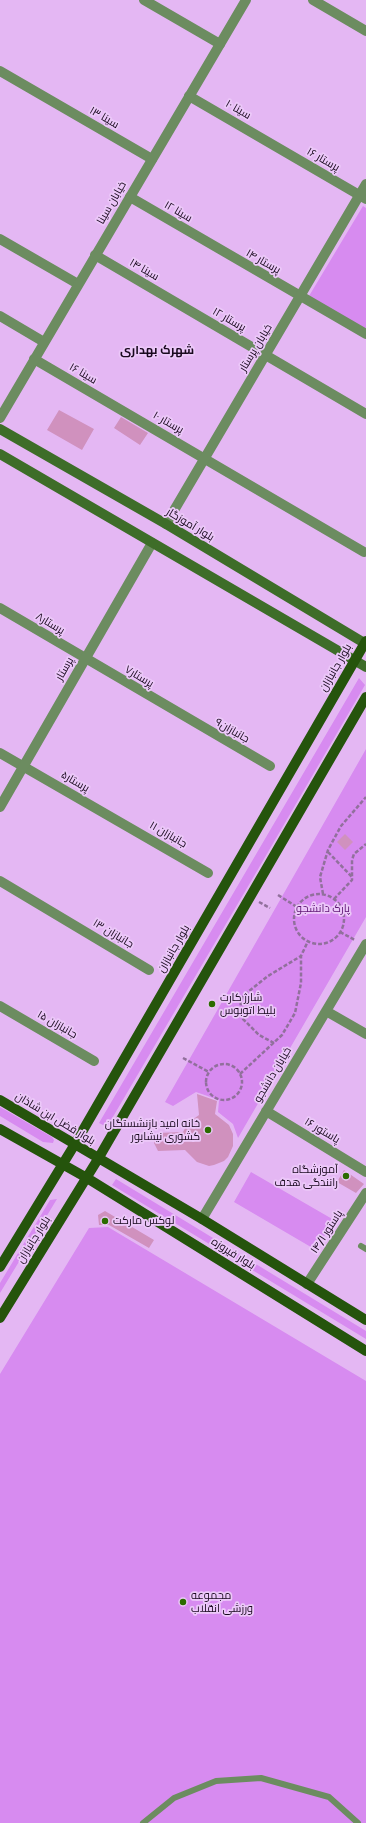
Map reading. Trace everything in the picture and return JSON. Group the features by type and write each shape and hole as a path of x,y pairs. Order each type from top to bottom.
{"main road":[{"name":"بلوار آموزگار","path":"0,429 166,524 365,643"},
{"path":"0,454 366,667"},
{"name":"بلوار جانبازان","path":"0,1267 63,1165 365,643"},
{"name":"بلوار جانبازان","path":"0,1318 98,1159 366,697"},
{"name":"بلوار فضل ابن شاذان","path":"0,1100 98,1159"},
{"path":"0,1129 86,1178"},
{"name":"بلوار فیروزه","path":"98,1159 202,1219 366,1320"},
{"name":"بلوار فیروزه","path":"86,1178 366,1351"}],"street":[{"path":"144,0 220,44"},
{"name":"خیابان سینا","path":"0,418 246,0"},
{"path":"313,0 366,31"},
{"name":"سینا ۱۳","path":"0,71 152,160"},
{"name":"سینا ۱۰","path":"189,96 274,145"},
{"name":"پرستار ۱۶","path":"274,145 363,197"},
{"name":"خیابان پرستار","path":"166,524 300,297 363,197 366,184"},
{"name":"سینا ۱۲","path":"130,197 215,247"},
{"path":"0,239 78,284"},
{"name":"پرستار ۱۴","path":"215,247 366,334"},
{"name":"سینا ۱۴","path":"95,255 180,305"},
{"name":"پرستار ۱۲","path":"180,305 366,414"},
{"path":"0,316 44,342"},
{"name":"سینا ۱۶","path":"34,359 119,409"},
{"name":"پرستار ۱۰","path":"119,409 364,552"},
{"name":"پرستار","path":"0,807 152,542"},
{"name":"پرستار۸","path":"1,609 85,658"},
{"name":"پرستار۷","path":"85,658 181,716"},
{"name":"جانبازان۹","path":"181,716 270,766"},
{"name":"پرستار۵","path":"0,753 115,819"},
{"name":"جانبازان ۱۱","path":"115,819 208,873"},
{"name":"جانبازان ۱۳","path":"0,881 149,970"},
{"name":"خیابان دانشجو","path":"202,1219 366,944"},
{"name":"جانبازان ۱۵","path":"4,1008 94,1061"},
{"path":"326,1011 366,1034"},
{"name":"پاستور ۱۶","path":"266,1111 366,1172"},
{"name":"پاستور ۱۴/۱","path":"307,1284 366,1193"}],"lane":[{"path":"143,1823 174,1798 216,1781 261,1778 330,1797 358,1823"}],"path":[{"path":"323,894 320,877 328,852 341,826 366,797"},
{"path":"334,899 352,880 352,860 354,854 366,844"},
{"path":"328,852 352,877"},
{"path":"323,894 334,899 338,903 343,914 343,927 340,932 332,940 325,943 316,944 301,937 294,923 297,907 309,896 323,894"},
{"path":"278,895 297,907"},
{"path":"340,932 355,940"},
{"path":"240,1074 282,1035 295,1013 301,983 301,956 308,941"},
{"path":"274,1043 259,1035 243,1019 240,1013 242,1001 244,995 268,976 301,956"},
{"path":"183,1058 209,1072"},
{"path":"224,1064 235,1067 240,1074 242,1083 238,1093 233,1097 222,1099 212,1094 206,1084 209,1072 213,1068 224,1064"}],"green space":[{"path":"363,206 366,208 366,332 309,296"},
{"path":"359,678 365,685 257,871 107,1127 99,1123"},
{"name":"پارک دانشجو","path":"366,749 366,917 238,1138 233,1124 218,1112 219,1100 196,1092 173,1106 165,1102"},
{"path":"0,1107 52,1137 54,1140 53,1143 43,1142 0,1116"},
{"path":"251,1172 334,1220 316,1250 234,1202"},
{"path":"116,1179 366,1331 366,1339 112,1185"},
{"path":"57,1199 0,1293 0,1283 50,1200"},
{"name":"مجموعه ورزشی انقلاب","path":"108,1227 366,1381 366,1823 0,1823 0,1374 89,1228"}],"building":[{"path":"59,410 94,429 82,450 47,430"},
{"path":"121,417 148,433 140,445 114,428"},
{"path":"345,834 353,842 345,850 337,842"},
{"name":"خانه امید بازنشستگان کشوری نیشابور","path":"197,1094 217,1101 215,1114 229,1125 233,1134 233,1146 228,1157 224,1161 214,1165 209,1166 197,1162 185,1150 158,1151 154,1143 157,1133 183,1132 188,1123 199,1115"},
{"name":"آموزشگاه رانندگی هدف","path":"344,1170 364,1184 356,1193 337,1182"},
{"path":"105,1211 154,1240 149,1248 109,1225 99,1225 98,1215"}],"place":[{"name":"شارژ کارت بلیط اتوبوس","path":"212,1004"},
{"name":"خانه امید بازنشستگان کشوری نیشابور","path":"208,1130"},
{"name":"آموزشگاه رانندگی هدف","path":"346,1176"},
{"name":"لوکس مارکت","path":"105,1221"},
{"name":"مجموعه ورزشی انقلاب","path":"183,1602"}],"district":[{"name":"شهرک بهداری","path":"157,351"}]}
